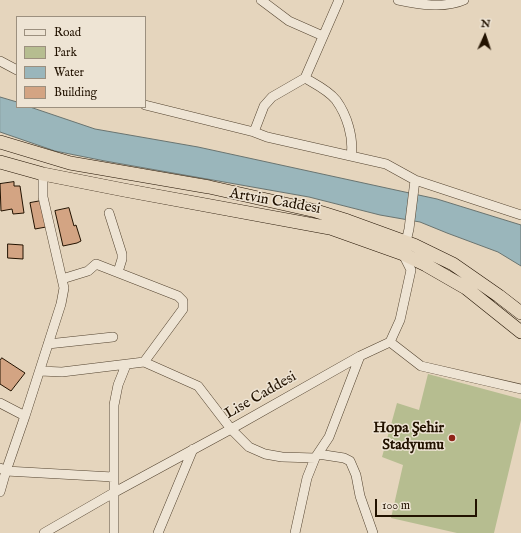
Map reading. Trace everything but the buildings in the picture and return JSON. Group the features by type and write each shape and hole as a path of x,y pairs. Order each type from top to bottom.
{"highway":[{"name":"Artvin Caddesi","path":"0,142 70,163 209,187 316,211 405,248 466,288 521,332"},
{"name":"Artvin Caddesi","path":"0,162 43,174 330,228 405,248 453,264 521,313"}],"street":[{"path":"261,0 289,21 323,36"},
{"path":"254,132 264,106 272,97 305,78 339,0"},
{"path":"398,0 442,5 464,0"},
{"path":"0,61 16,69"},
{"path":"305,78 323,89 336,100 346,120 352,144 351,156"},
{"path":"146,105 254,132 267,137 386,164 415,180 521,215"},
{"path":"0,492 3,469 25,416 61,304 64,288 43,197 43,174"},
{"path":"415,180 405,248 411,270 400,320 390,342 421,366 521,389"},
{"path":"110,213 122,254 118,272"},
{"path":"62,279 88,271 96,264 178,296 183,301 183,309 144,362"},
{"path":"48,344 113,336"},
{"name":"Lise Caddesi","path":"44,533 114,492 231,429 360,356 390,342"},
{"path":"295,533 307,478 317,456 329,437 360,356"},
{"path":"40,371 62,372 144,362 198,386 231,429 249,447 265,454 282,457 317,456 344,458 350,461 356,475 360,496 373,533"},
{"path":"114,533 114,405 118,385 126,365"},
{"path":"0,404 25,416"},
{"path":"158,533 193,449"},
{"path":"3,469 113,477"}],"green space":[{"name":"Hopa Şehir Stadyumu","path":"428,374 521,399 521,420 494,533 457,533 391,518 403,465 382,457 397,403 419,410"}],"water":[{"path":"0,97 16,102 16,108 33,108 95,129 198,147 437,199 521,225 521,266 498,252 420,222 380,215 309,197 55,151 0,132"}],"place":[{"name":"Hopa Şehir Stadyumu","path":"452,438"}]}
